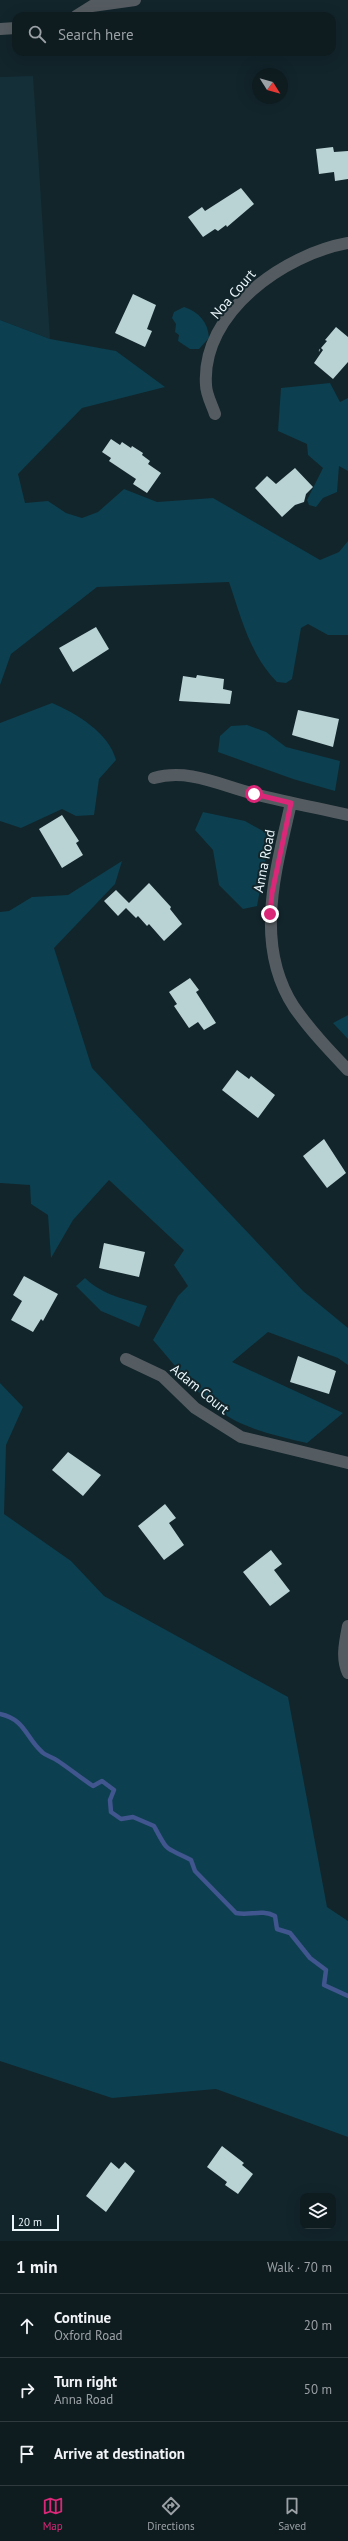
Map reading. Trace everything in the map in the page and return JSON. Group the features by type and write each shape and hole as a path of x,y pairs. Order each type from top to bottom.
{"street":[{"path":"81,12 92,3 135,0"},
{"path":"0,29 12,28"},
{"name":"Noa Court","path":"215,414 206,387 205,373 215,340 234,311 264,280 285,265 321,248 348,243"},
{"path":"154,778 174,774 197,777 291,803 348,815"},
{"name":"Anna Road","path":"291,803 272,893 270,926 275,961 286,991 295,1008 312,1031 348,1070"},
{"name":"Adam Court","path":"126,1359 162,1376 195,1408 240,1436 348,1464"},
{"path":"348,1626 344,1643 344,1665 348,1673"}],"shaded area":[{"path":"33,76 50,339 0,320 0,77"},
{"path":"184,307 202,318 207,327 209,338 199,349 190,349 178,341 179,335 175,332 176,324 172,318 174,312"},
{"path":"0,320 50,339 116,351 165,387 82,408 18,474 25,503 48,501 66,513 82,518 98,512 124,489 157,502 213,498 320,560 339,552 348,541 348,635 328,635 308,624 301,628 292,679 286,683 277,682 260,660 253,648 242,622 229,582 97,587 11,654 0,685"},
{"path":"330,383 340,402 348,398 348,471 339,466 337,492 323,498 316,507 309,505 307,500 323,468 308,455 307,444 278,431 281,388"},
{"path":"52,703 81,718 99,733 112,750 116,760 99,779 94,815 76,816 62,809 21,828 0,821 0,723"},
{"path":"247,725 266,732 286,747 340,761 335,791 293,779 218,752 220,736 231,726"},
{"path":"203,812 245,821 270,835 257,906 243,909 219,885 213,850 195,830"},
{"path":"122,861 115,884 54,948 92,1068 303,1291 348,1328 348,1365 338,1358 268,1332 232,1362 343,1413 307,1443 252,1428 222,1413 190,1384 153,1340 178,1296 188,1286 174,1265 184,1250 109,1180 73,1220 51,1258 48,1215 31,1204 30,1185 0,1183 0,912 9,911 32,897 68,895"},
{"path":"348,1015 348,1039 333,1023"},
{"path":"85,1278 99,1289 122,1299 147,1306 139,1327 101,1311 76,1286"},
{"path":"0,1383 23,1407 6,1445 4,1514 71,1561 104,1596 288,1697 327,1907 348,1921 348,2137 216,2089 112,2098 0,2061"}],"building":[{"path":"333,147 334,152 348,151 348,179 335,181 334,172 319,174 316,149"},
{"path":"241,188 254,204 227,227 226,225 218,231 215,229 203,237 188,217 202,207 205,211"},
{"path":"133,294 156,305 147,329 152,331 145,347 115,333"},
{"path":"336,327 348,337 348,362 333,379 314,363 323,350 321,348 327,341 325,340"},
{"path":"111,439 120,445 122,442 131,448 132,446 143,453 142,455 150,461 148,464 161,473 147,493 133,484 136,479 109,461 111,458 102,452"},
{"path":"295,468 313,487 306,494 304,502 295,505 282,517 255,488 267,476 276,484"},
{"path":"96,627 109,649 73,672 59,648"},
{"path":"197,675 224,679 223,689 232,691 230,704 179,701 183,676 196,678"},
{"path":"298,710 339,719 333,747 292,735"},
{"path":"62,815 79,841 76,843 83,855 62,868 39,829"},
{"path":"149,883 171,907 170,909 182,924 164,941 149,924 147,926 138,916 136,918 126,908 118,916 104,901 116,890 129,903"},
{"path":"190,978 199,990 196,992 216,1023 204,1030 198,1022 189,1028 174,1006 177,1004 169,992"},
{"path":"237,1070 249,1079 251,1076 275,1095 258,1118 222,1090"},
{"path":"324,1139 346,1173 327,1188 303,1156"},
{"path":"104,1243 145,1252 139,1277 99,1268"},
{"path":"24,1276 58,1294 43,1321 41,1319 33,1332 11,1320 22,1301 13,1295"},
{"path":"298,1356 336,1371 329,1394 290,1382"},
{"path":"68,1452 101,1475 83,1496 52,1470"},
{"path":"165,1504 176,1518 169,1523 184,1545 164,1560 138,1526"},
{"path":"271,1550 282,1564 274,1570 290,1591 270,1606 243,1572"},
{"path":"222,2146 244,2163 242,2165 253,2174 238,2194 225,2185 227,2182 207,2167"},
{"path":"111,2162 119,2169 125,2162 135,2171 106,2212 86,2196"}],"waterway":[{"path":"0,1714 15,1720 36,1746 44,1753 93,1786 102,1781 114,1790 110,1800 111,1812 121,1819 133,1817 154,1826 165,1845 171,1850 191,1860 195,1871 236,1913 265,1913 275,1916 277,1929 290,1933 310,1958 326,1970 324,1985 348,1996"}],"route":[{"path":"254,794 291,803 272,893 270,914"}]}
